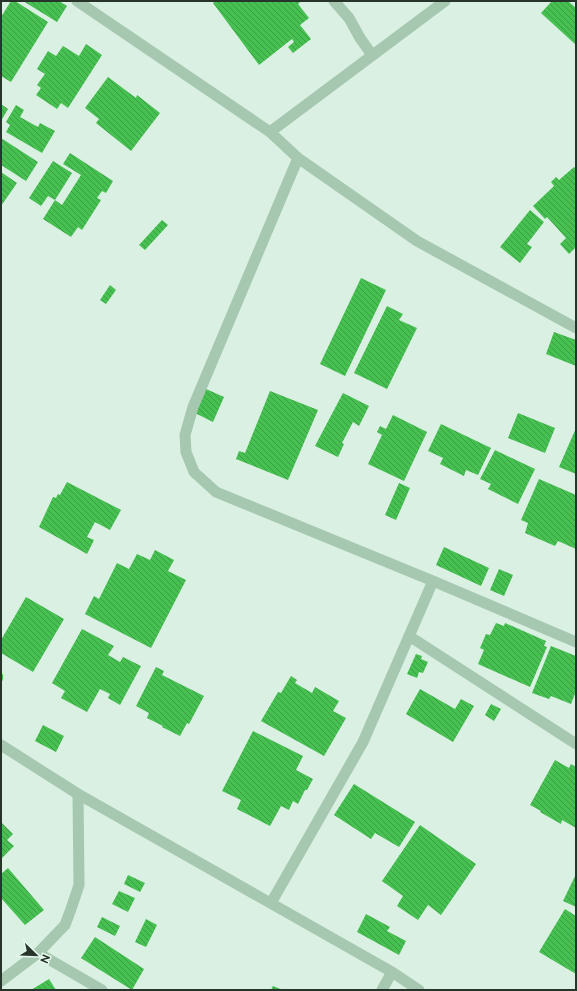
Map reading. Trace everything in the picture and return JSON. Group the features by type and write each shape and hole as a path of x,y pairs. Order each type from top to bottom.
{"street":[{"path":"77,1 270,132 298,158 417,241 576,328"},
{"path":"334,1 349,18 360,38 372,55"},
{"path":"270,132 445,1"},
{"path":"298,158 193,407 185,435 186,452 194,472 216,492 433,581 576,642"},
{"path":"271,903 363,742 433,581"},
{"path":"409,636 576,744"},
{"path":"1,745 78,794 392,972 419,990"},
{"path":"1,981 38,953 65,925 72,910 79,885 78,794"},
{"path":"38,953 102,990"},
{"path":"382,990 392,972"}],"building":[{"path":"11,1 15,1 48,22 11,82 1,76 1,17"},
{"path":"23,1 59,1 67,6 57,22"},
{"path":"215,1 301,1 298,4 309,18 300,25 311,39 293,53 288,47 294,42 292,39 259,65 213,3"},
{"path":"552,1 568,1 576,8 576,45 541,13"},
{"path":"86,44 102,55 68,108 61,103 57,109 36,95 41,88 37,85 45,74 37,69 48,51 56,56 63,46 79,56"},
{"path":"108,77 136,98 137,95 160,113 131,151 96,123 99,119 85,108"},
{"path":"1,104 8,109 1,121"},
{"path":"16,105 24,110 20,117 38,127 40,123 55,131 42,153 6,132 10,125 6,122"},
{"path":"1,138 38,162 26,181 1,165"},
{"path":"70,153 113,181 106,193 102,191 97,198 101,200 82,230 78,227 71,237 43,219 55,200 62,205 81,175 63,164"},
{"path":"53,161 72,173 55,200 48,196 41,206 29,198"},
{"path":"574,167 576,169 576,247 569,254 560,244 566,238 547,217 545,219 533,206 554,186 551,182 556,177 559,180"},
{"path":"1,172 17,183 1,206"},
{"path":"530,210 544,222 527,244 532,247 520,263 500,247"},
{"path":"162,220 168,225 145,250 139,245"},
{"path":"361,278 386,290 345,376 320,364"},
{"path":"110,285 116,290 106,304 100,300"},
{"path":"387,306 403,314 399,320 417,328 387,389 354,373"},
{"path":"554,332 576,340 576,366 546,354"},
{"path":"206,389 224,397 213,422 195,413"},
{"path":"270,391 318,410 288,480 236,459 239,451 245,453"},
{"path":"343,393 369,406 359,426 353,422 342,443 344,444 338,457 315,446"},
{"path":"518,413 555,428 545,453 508,438"},
{"path":"393,415 427,432 404,481 368,464 382,435 377,432 380,426 386,429"},
{"path":"441,424 491,448 478,475 466,470 464,476 440,464 443,458 428,451"},
{"path":"576,428 576,474 559,467"},
{"path":"495,450 535,469 518,504 488,489 491,484 480,479"},
{"path":"539,479 576,495 576,549 558,541 555,546 525,533 528,523 521,520"},
{"path":"67,482 121,510 110,530 95,522 87,537 94,540 87,554 39,527 53,497 56,498 58,494 60,495"},
{"path":"399,483 410,488 396,520 385,515"},
{"path":"444,547 489,568 481,586 436,565"},
{"path":"155,550 174,560 168,571 186,580 151,648 85,614 94,596 99,599 117,563 129,569 137,554 150,560"},
{"path":"499,569 513,575 504,596 490,590"},
{"path":"26,597 64,619 33,672 1,653 1,640"},
{"path":"496,623 504,626 505,623 546,641 544,646 547,647 530,687 478,664 484,650 480,648 486,634 490,635"},
{"path":"82,629 114,646 108,655 120,662 123,657 141,666 120,705 108,698 110,694 100,689 87,712 61,698 65,691 52,683"},
{"path":"551,646 576,656 576,691 571,704 551,696 549,699 532,693"},
{"path":"416,654 422,656 421,659 428,662 423,673 419,672 417,678 407,674"},
{"path":"156,667 164,671 162,675 204,696 189,724 187,723 180,736 147,718 149,713 136,706"},
{"path":"1,672 3,679 1,684"},
{"path":"291,676 297,680 295,683 312,693 315,687 339,701 333,711 346,718 324,756 261,721 278,692 281,693"},
{"path":"420,689 455,709 461,699 474,706 453,742 406,714"},
{"path":"491,704 501,709 494,721 485,715"},
{"path":"43,725 64,736 56,752 35,741"},
{"path":"253,731 303,756 296,770 313,779 307,790 305,790 298,804 293,801 289,810 281,806 270,826 237,809 241,800 222,791"},
{"path":"555,760 569,768 571,764 576,767 576,828 562,820 561,824 530,805"},
{"path":"354,784 415,822 399,847 375,833 371,839 334,815"},
{"path":"1,822 13,834 7,840 14,846 1,859"},
{"path":"420,825 476,864 441,915 428,905 418,920 397,906 403,896 382,881"},
{"path":"8,868 44,910 25,925 1,898 1,874"},
{"path":"576,874 576,907 563,901"},
{"path":"128,875 145,883 140,892 124,884"},
{"path":"119,891 135,898 128,912 112,904"},
{"path":"565,909 576,916 576,974 539,952"},
{"path":"366,914 390,927 387,931 406,941 399,955 357,932"},
{"path":"102,917 120,926 115,936 97,927"},
{"path":"146,919 157,925 146,947 135,942"},
{"path":"95,937 144,969 132,990 81,958"},
{"path":"49,979 56,990 31,990"},
{"path":"273,986 283,990 271,990"}]}
